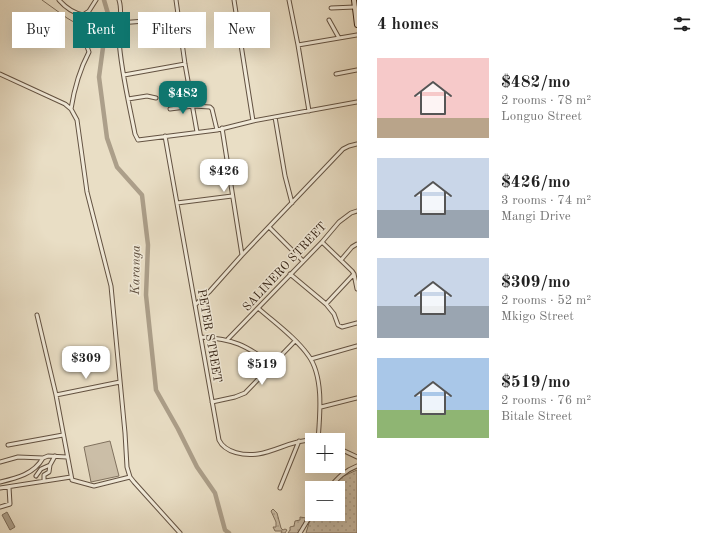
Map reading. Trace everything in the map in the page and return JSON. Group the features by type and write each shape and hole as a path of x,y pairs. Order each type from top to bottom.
{"main road":[{"path":"354,0 357,25"}],"street":[{"path":"59,0 63,5 83,15 89,11 96,0"},
{"path":"119,0 120,12"},
{"path":"176,0 197,132"},
{"path":"234,0 253,121"},
{"path":"289,0 309,111"},
{"path":"331,8 355,7"},
{"path":"329,20 339,38"},
{"path":"298,45 357,35"},
{"path":"71,109 84,61 89,52 88,48"},
{"path":"120,48 136,139 139,140 217,130 253,121 357,102"},
{"path":"124,75 185,64"},
{"path":"336,74 357,70"},
{"path":"0,74 65,104 71,109 77,120 87,192 111,286 127,467 130,477 180,533"},
{"path":"128,99 148,96 156,98"},
{"path":"170,109 193,106 210,107 212,109 217,130"},
{"path":"274,117 285,176 292,203"},
{"path":"222,128 242,255"},
{"name":"PETER STREET","path":"165,136 219,440 226,448 246,454 258,454 299,441 305,441"},
{"path":"195,305 209,292 242,255 343,149 357,144"},
{"path":"177,204 232,196"},
{"name":"SALINERO STREET","path":"228,339 322,242 344,217 357,211"},
{"path":"269,227 303,261"},
{"path":"322,242 354,274 357,289"},
{"path":"341,260 352,247 357,244"},
{"path":"290,274 326,304 334,314 337,323 340,326 357,323"},
{"path":"326,304 354,274"},
{"path":"258,308 295,341 311,359 318,384 320,407 318,433"},
{"path":"37,315 56,395 72,480 94,486 130,477"},
{"path":"201,336 228,339 251,349 272,364"},
{"path":"212,402 235,397 244,393 295,341"},
{"path":"311,359 357,346"},
{"path":"56,395 120,382"},
{"path":"320,407 357,398"},
{"path":"8,445 63,435"},
{"path":"280,488 299,441"},
{"path":"345,451 357,456"},
{"path":"0,462 14,458 43,458 48,456 67,457"},
{"path":"44,481 44,475 49,472 50,465 55,456"},
{"path":"0,482 24,476 39,464 43,458"},
{"path":"36,476 41,469 50,465"},
{"path":"335,481 346,471 357,466"},
{"path":"0,488 71,477"},
{"path":"0,507 10,504 9,487"},
{"path":"300,533 307,521"}],"shaded area":[{"path":"110,441 119,476 91,482 84,447"},
{"path":"357,470 357,533 306,533 310,521 345,521 345,481 337,481 339,478"},
{"path":"273,509 277,513 281,528 283,530 287,530 285,533 281,533 282,531 275,531 273,527 276,527 276,522 271,511"},
{"path":"7,512 15,527 10,530 2,515"},
{"path":"300,517 305,518 302,530 297,533 288,533 290,527 294,526 295,521 300,520"}],"waterway":[{"path":"42,0 73,22"},
{"name":"Karanga","path":"104,0 109,17 99,77 107,138 117,167 142,195 148,245 146,295 156,390 197,467 215,493 225,530 229,533"}]}
